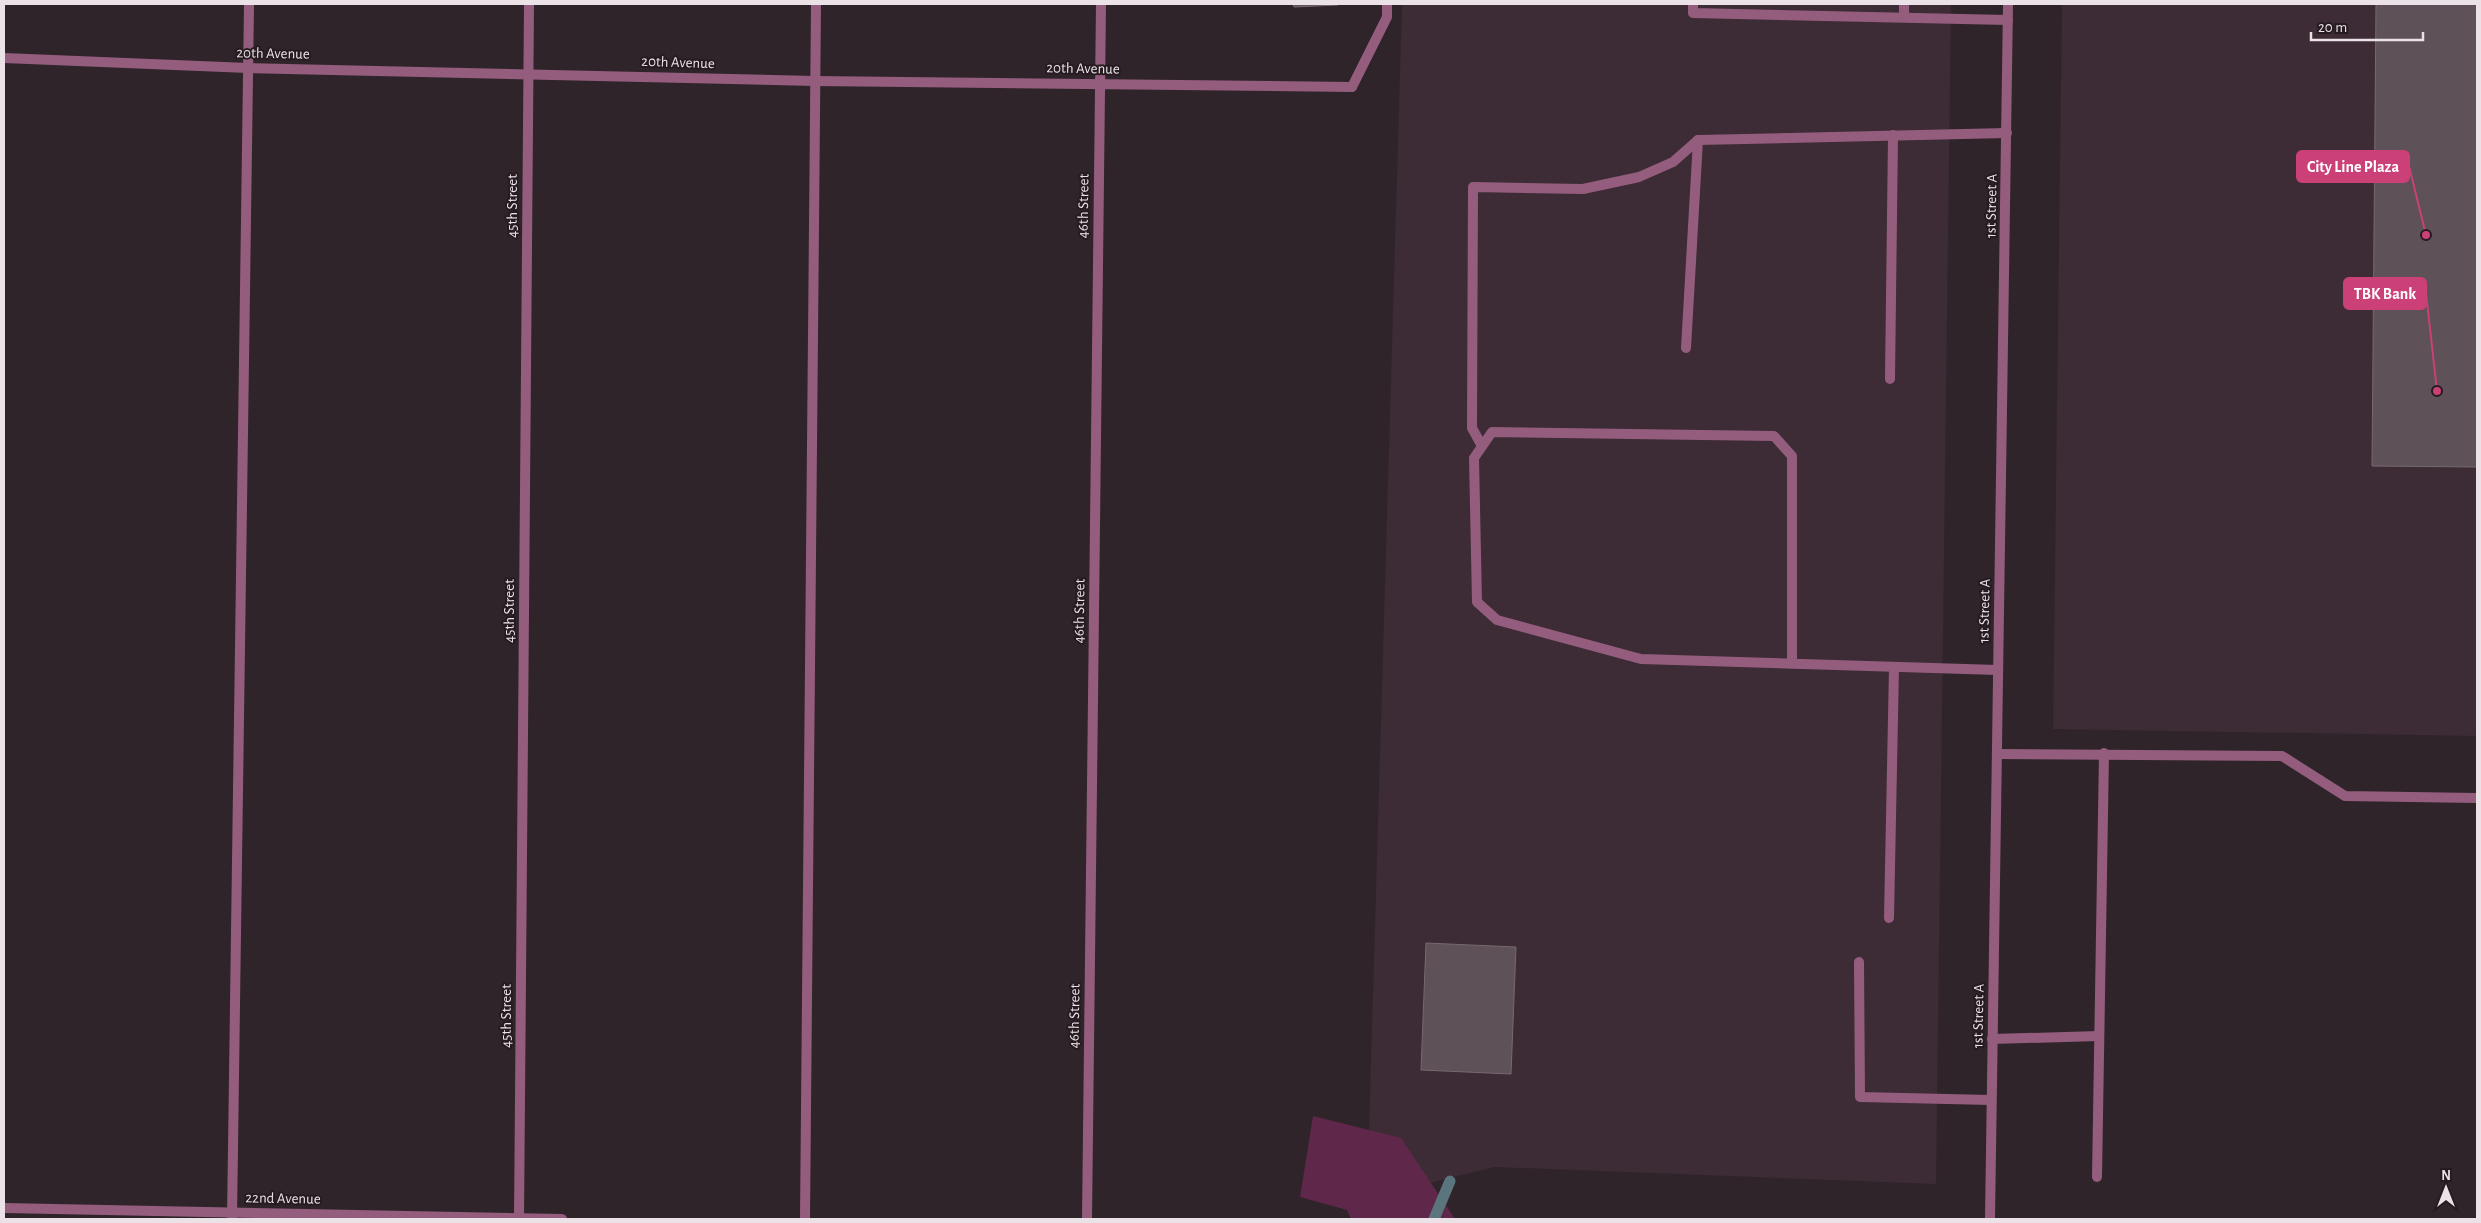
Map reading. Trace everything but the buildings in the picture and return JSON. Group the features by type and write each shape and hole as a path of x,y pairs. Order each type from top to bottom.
{"street":[{"path":"232,1216 249,4"},
{"name":"45th Street","path":"519,1219 529,4"},
{"path":"805,1219 816,4"},
{"name":"46th Street","path":"1087,1219 1101,4"},
{"name":"20th Avenue","path":"4,58 248,68 815,81 1352,87 1387,17 1387,4"},
{"path":"1693,4 1693,13 2008,20"},
{"path":"1904,4 1904,17"},
{"name":"1st Street A","path":"1990,1219 2008,4"},
{"path":"1482,446 1472,428 1473,187 1583,189 1639,177 1673,162 1698,140 2007,133"},
{"path":"1890,379 1893,135"},
{"path":"1686,348 1698,140"},
{"path":"1792,664 1792,456 1774,436 1492,432 1474,458 1477,602 1497,620 1641,659 1792,664 1998,670"},
{"path":"1889,918 1894,667"},
{"path":"1997,754 2282,756 2345,796 2477,798"},
{"path":"2097,1177 2104,754"},
{"path":"1859,962 1860,1097 1991,1100"},
{"path":"1992,1039 2099,1036"},
{"name":"22nd Avenue","path":"4,1208 232,1216 562,1219"}],"shaded area":[{"path":"1402,4 1951,4 1936,1184 1495,1167 1367,1198"},
{"path":"2062,4 2477,4 2477,736 2053,729"},
{"path":"1313,1116 1401,1138 1455,1219 1351,1219 1347,1210 1300,1197"}],"waterway":[{"path":"1434,1219 1450,1181"}],"place":[{"name":"City Line Plaza","path":"2426,235"},
{"name":"TBK Bank","path":"2437,391"}]}
